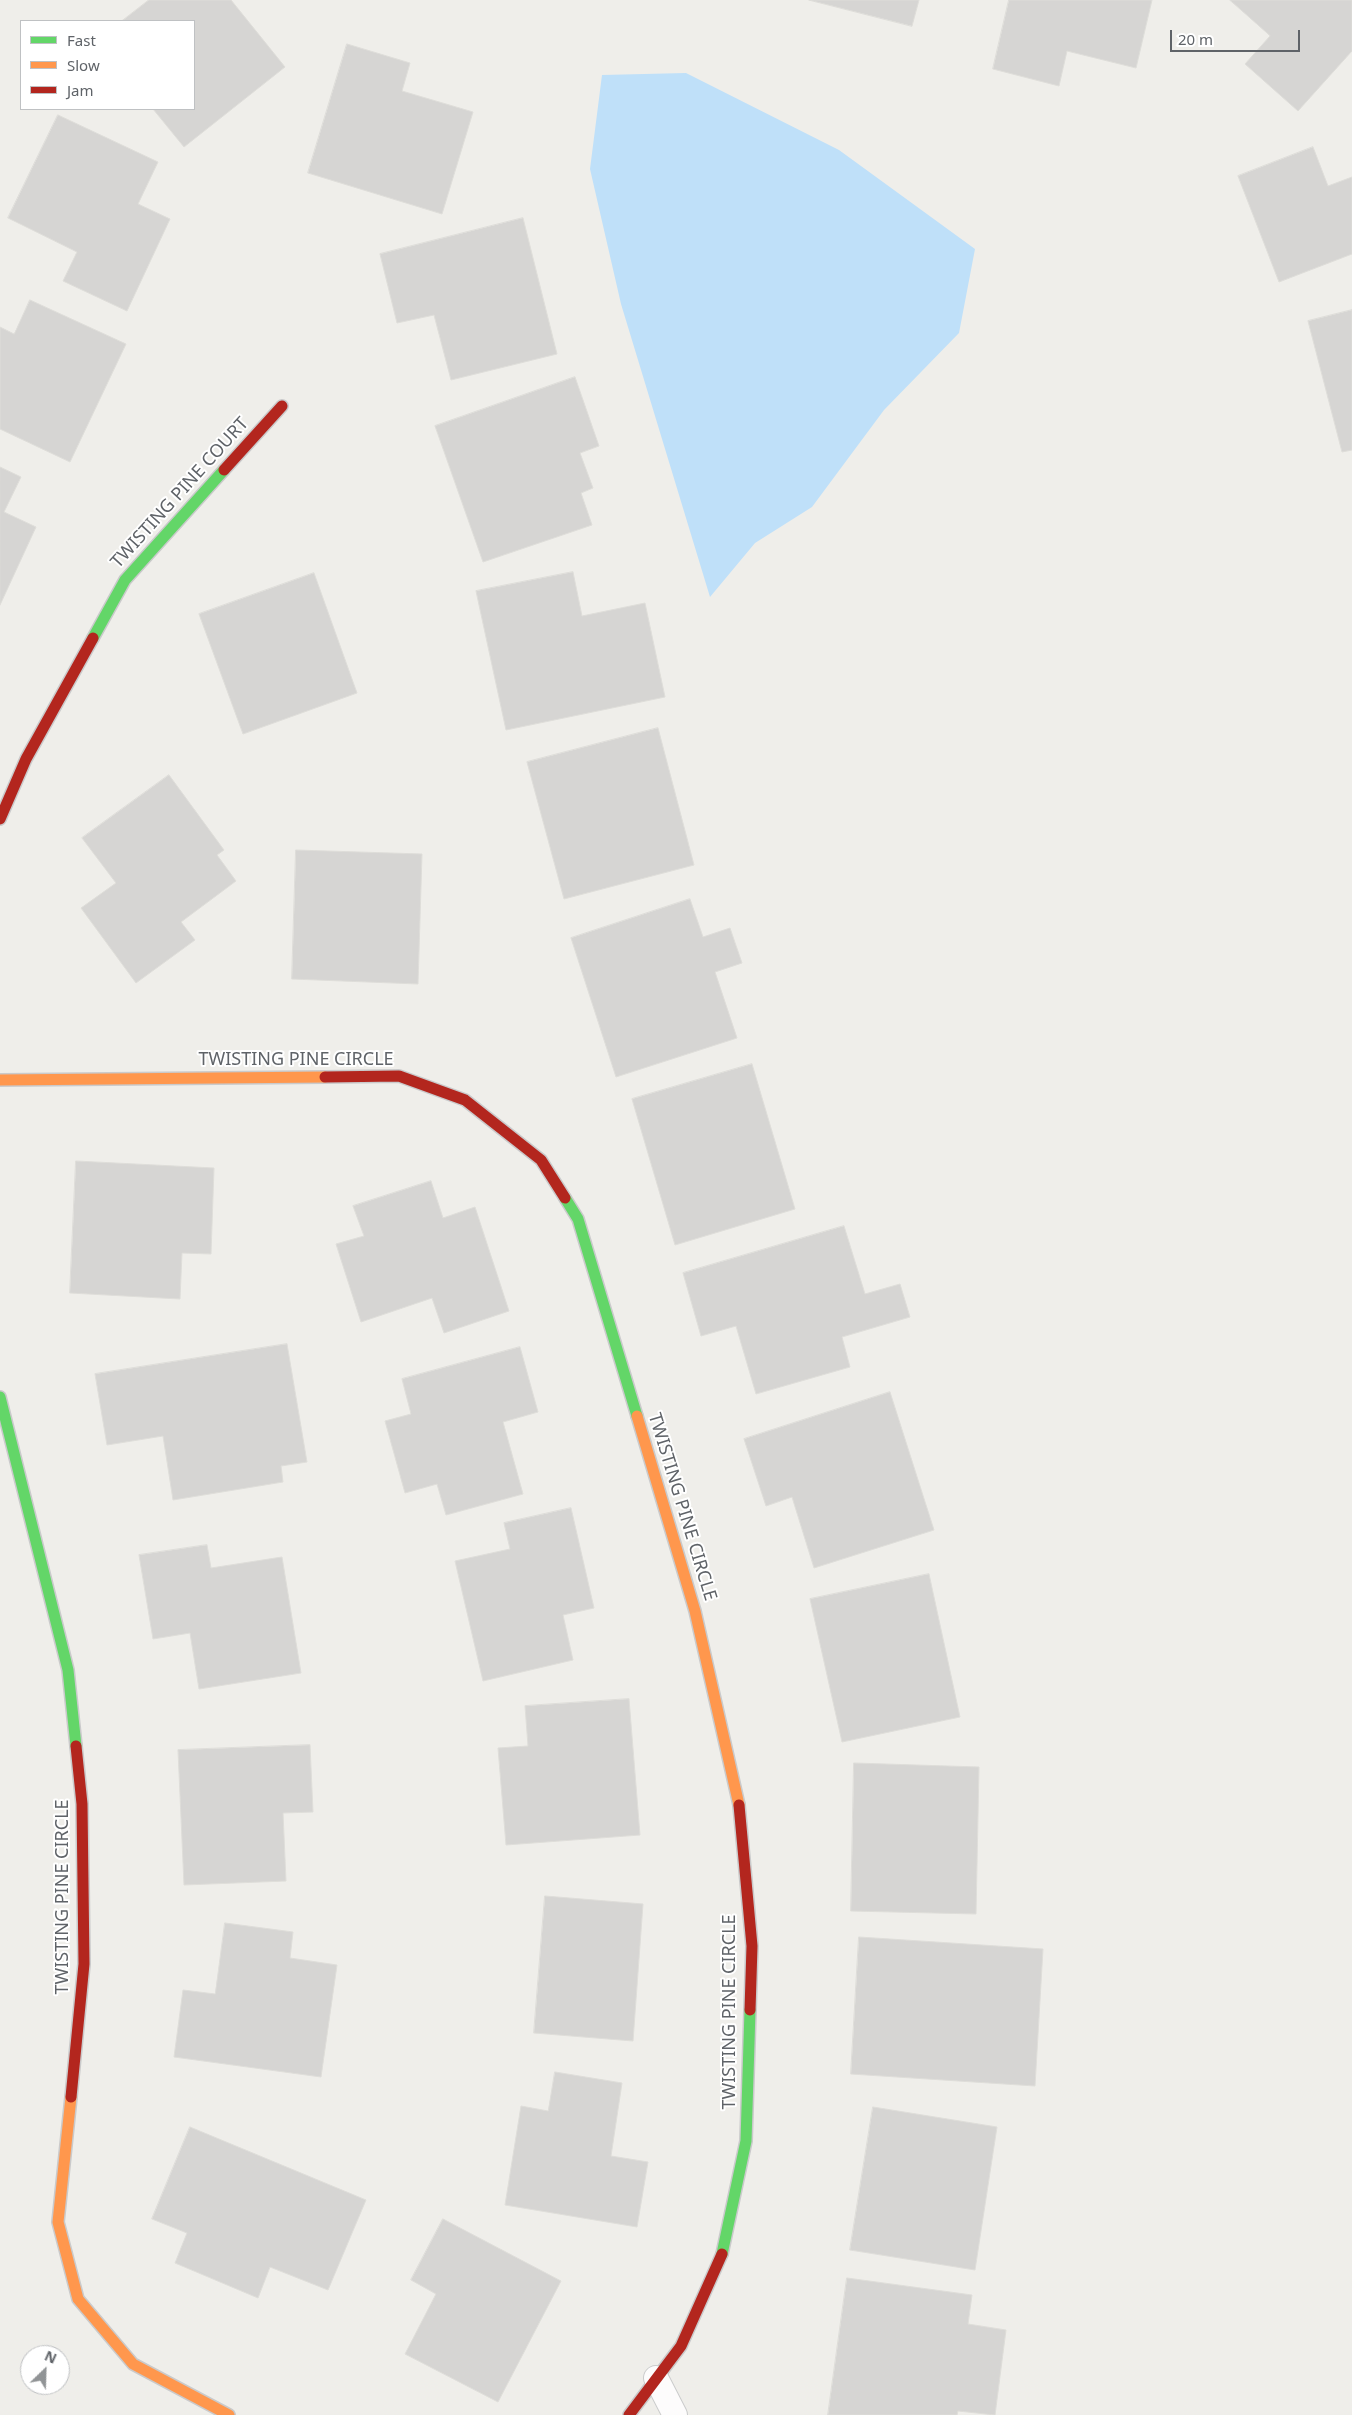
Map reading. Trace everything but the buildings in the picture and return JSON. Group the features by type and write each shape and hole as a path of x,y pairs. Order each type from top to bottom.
{"street":[{"name":"TWISTING PINE COURT","path":"0,819 26,759 125,580 282,406"},
{"name":"TWISTING PINE CIRCLE","path":"0,1080 399,1076 465,1100 541,1160 578,1219 695,1611 739,1805 752,1946 746,2142 722,2253 681,2346 629,2415"},
{"name":"TWISTING PINE CIRCLE","path":"0,1397 68,1670 82,1804 84,1964 58,2222 78,2300 133,2364 229,2415"}],"lane":[{"path":"656,2378 676,2415"}],"water":[{"path":"686,73 839,150 975,249 959,333 884,410 812,507 755,543 710,597 621,304 590,169 602,75"}],"traffic: fast":[{"path":"93,638 125,580 224,470"},
{"path":"565,1198 578,1219 637,1416"},
{"path":"0,1397 68,1670 76,1746"},
{"path":"722,2254 746,2141 750,2010"}],"traffic: slow":[{"path":"0,1080 325,1077"},
{"path":"637,1416 695,1611 739,1805"},
{"path":"71,2097 58,2222 78,2299 133,2364 229,2415"}],"traffic: jam":[{"path":"224,470 282,406"},
{"path":"0,819 26,759 93,638"},
{"path":"325,1077 399,1076 465,1100 541,1160 565,1198"},
{"path":"71,2097 84,1964 82,1804 76,1746"},
{"path":"739,1805 752,1946 750,2010"},
{"path":"629,2415 681,2346 722,2254"}]}
